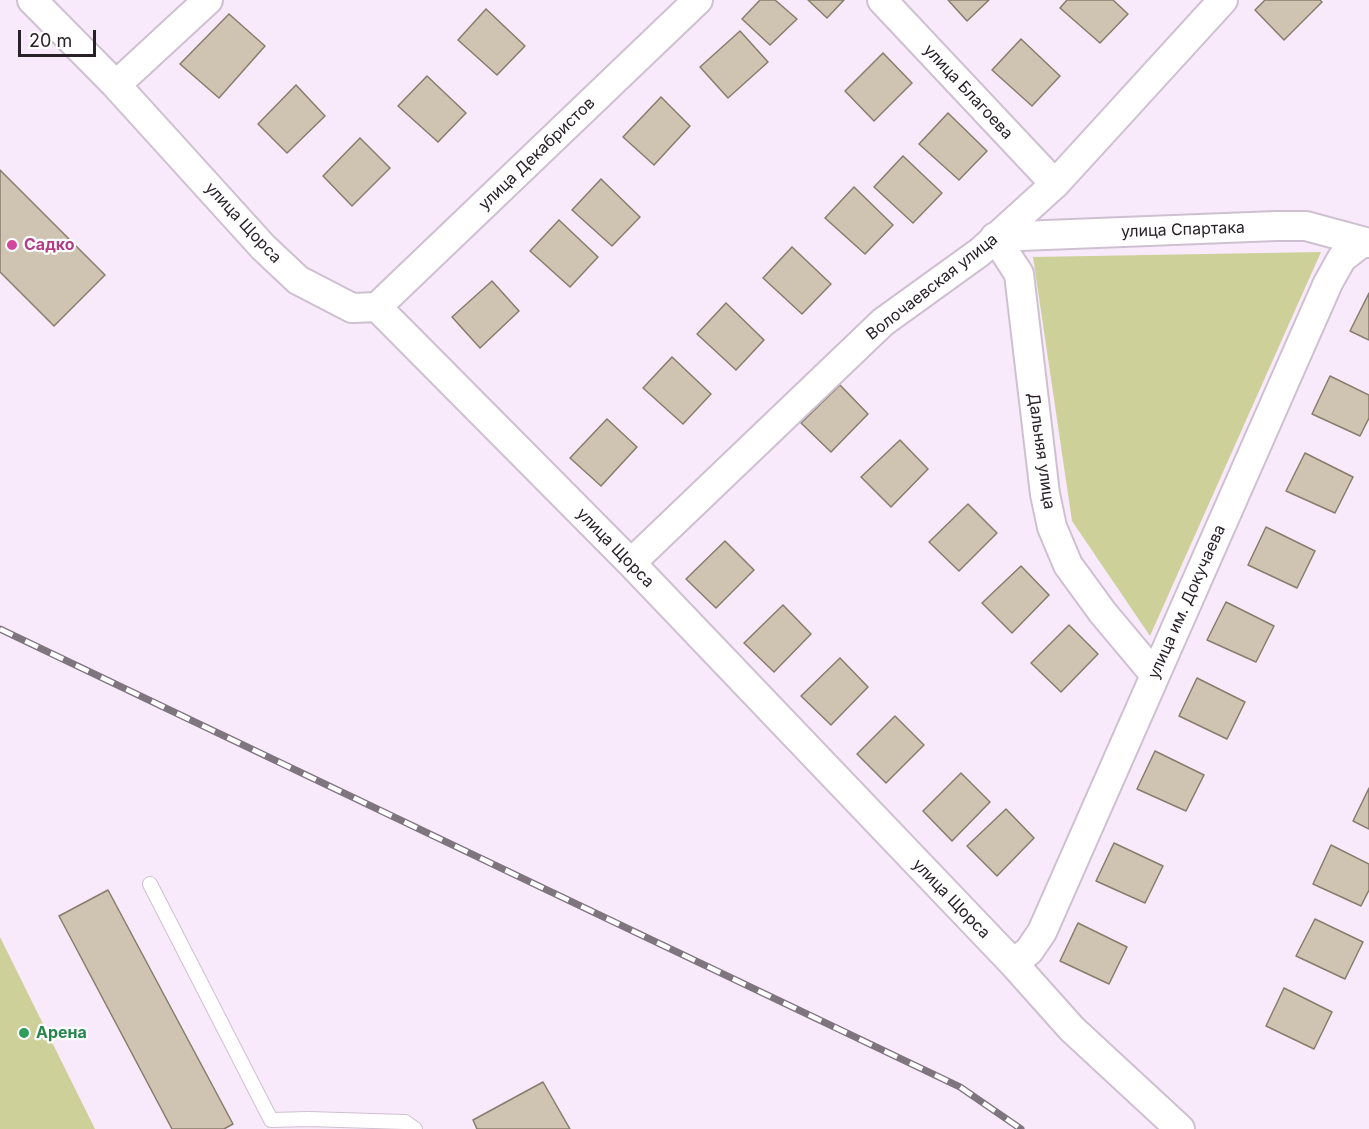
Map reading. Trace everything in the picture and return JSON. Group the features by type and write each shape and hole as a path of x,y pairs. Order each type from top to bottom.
{"street":[{"name":"улица Щорса","path":"32,0 116,85 262,247 298,280 352,308 377,307 631,563 1013,963 1072,1029 1180,1129"},
{"path":"116,85 207,0"},
{"name":"улица Декабристов","path":"377,307 698,0"},
{"name":"улица Благоева","path":"882,0 1055,184"},
{"name":"Волочаевская улица","path":"631,563 883,322 980,252 1055,184 1223,0"},
{"name":"улица Спартака","path":"995,237 1306,226 1366,243"},
{"name":"Дальняя улица","path":"995,237 1019,274 1045,494 1052,527 1068,565 1103,613 1155,675"},
{"name":"улица им. Докучаева","path":"1013,963 1029,951 1042,932 1328,283 1342,258 1366,243"}],"lane":[{"path":"150,884 271,1120 405,1122 415,1129"}],"green space":[{"path":"1321,252 1150,636 1072,521 1033,257"},
{"name":"Арена","path":"0,937 95,1129 0,1129"}],"building":[{"path":"760,0 775,0 797,19 770,45 742,19"},
{"path":"808,0 844,0 827,18"},
{"path":"948,0 989,0 967,21"},
{"path":"1067,0 1113,0 1128,14 1100,43 1060,8"},
{"path":"1265,0 1320,0 1322,2 1284,40 1255,10"},
{"path":"486,9 525,46 497,75 458,40"},
{"path":"229,14 265,46 219,98 180,64"},
{"path":"740,31 768,62 728,98 700,67"},
{"path":"1021,39 1060,76 1032,106 992,70"},
{"path":"883,53 912,83 874,121 845,91"},
{"path":"427,76 466,113 438,142 398,106"},
{"path":"296,85 325,116 287,153 258,124"},
{"path":"661,97 690,126 654,165 623,137"},
{"path":"948,113 987,151 959,180 919,144"},
{"path":"360,138 390,168 352,206 323,176"},
{"path":"903,156 942,193 913,223 874,187"},
{"path":"0,170 105,275 54,326 0,272"},
{"path":"601,179 640,217 612,246 572,210"},
{"path":"854,187 893,225 865,254 825,218"},
{"path":"559,220 598,257 570,287 530,251"},
{"path":"792,247 831,284 802,314 763,278"},
{"path":"492,281 519,311 480,348 452,317"},
{"path":"1369,293 1369,340 1350,331"},
{"path":"726,303 764,340 736,370 697,334"},
{"path":"672,357 711,394 683,424 643,388"},
{"path":"1330,376 1369,395 1369,418 1360,436 1312,414"},
{"path":"840,385 868,414 831,452 801,423"},
{"path":"607,419 637,447 601,486 570,458"},
{"path":"900,440 928,469 891,507 861,477"},
{"path":"1305,453 1353,477 1335,513 1286,491"},
{"path":"968,504 997,533 959,571 929,542"},
{"path":"1266,527 1315,551 1297,588 1248,565"},
{"path":"725,541 754,570 716,608 686,579"},
{"path":"1021,566 1049,595 1012,633 982,603"},
{"path":"1226,602 1274,626 1256,662 1207,640"},
{"path":"783,605 811,634 774,672 744,643"},
{"path":"1069,625 1098,654 1061,692 1031,663"},
{"path":"840,658 868,687 831,725 801,696"},
{"path":"1197,678 1245,702 1227,739 1179,716"},
{"path":"895,716 924,745 886,783 857,754"},
{"path":"1155,751 1204,775 1186,811 1137,789"},
{"path":"961,773 990,802 952,841 923,811"},
{"path":"1369,788 1369,829 1353,821"},
{"path":"1006,809 1034,838 997,876 967,846"},
{"path":"1114,843 1163,866 1145,903 1096,881"},
{"path":"1331,845 1369,864 1369,890 1361,906 1313,884"},
{"path":"108,890 233,1124 224,1129 172,1129 59,916"},
{"path":"1315,919 1363,942 1345,979 1296,956"},
{"path":"1078,923 1127,947 1109,984 1060,961"},
{"path":"1284,988 1332,1012 1314,1049 1266,1026"},
{"path":"543,1082 570,1129 477,1129 473,1120"}],"railway":[{"path":"0,629 960,1087 1021,1129"}],"place":[{"name":"Садко","path":"12,245"},
{"name":"Арена","path":"24,1033"}]}
